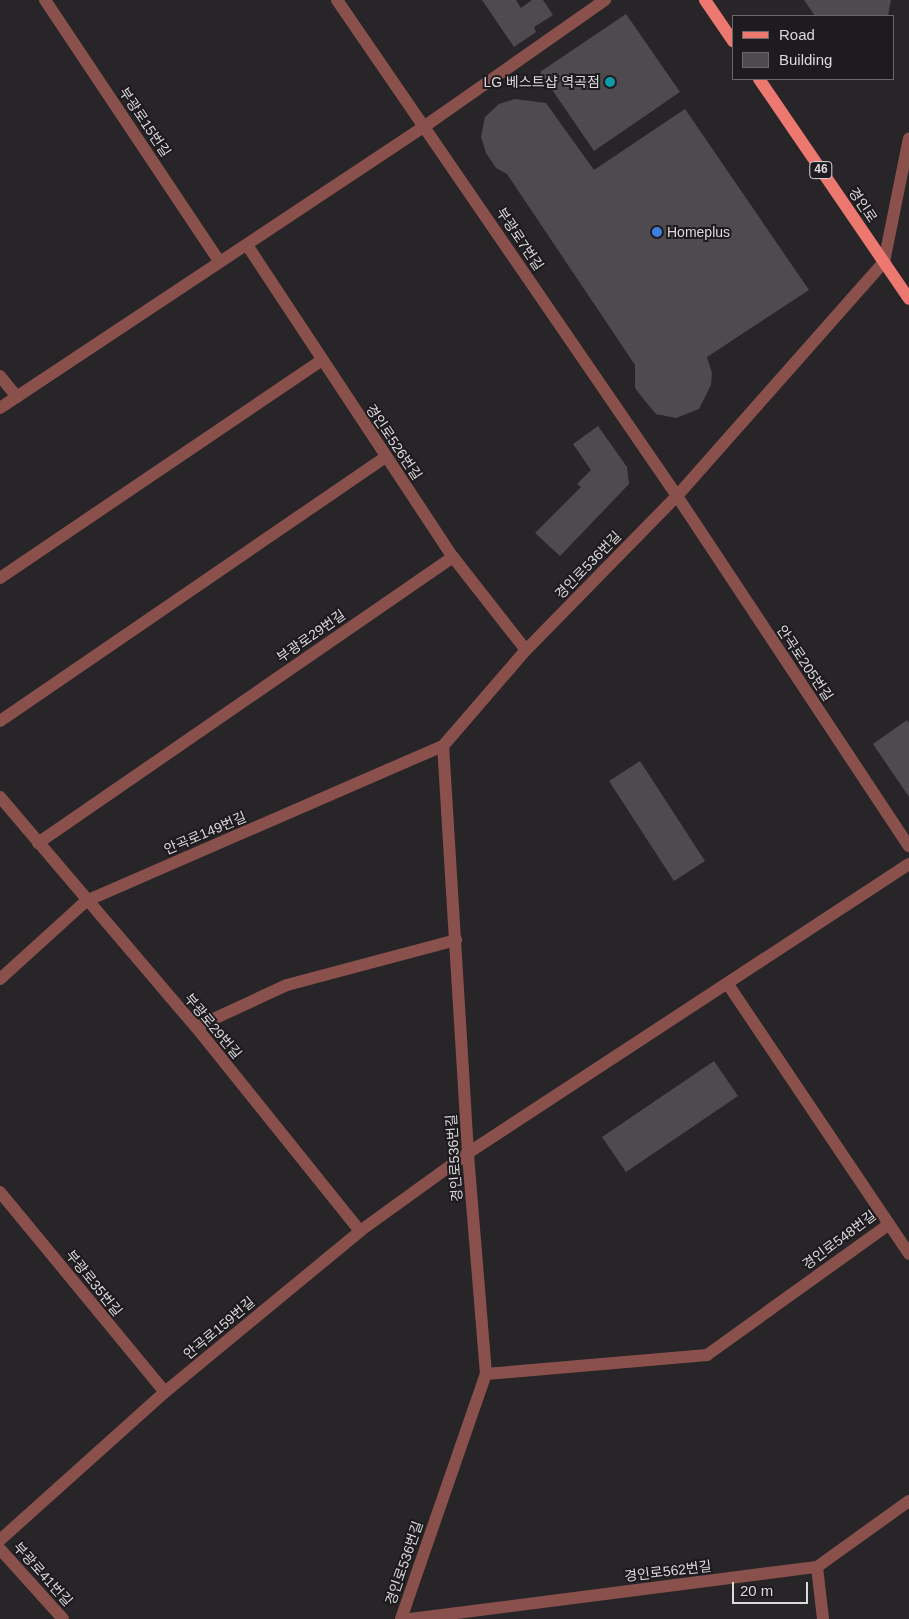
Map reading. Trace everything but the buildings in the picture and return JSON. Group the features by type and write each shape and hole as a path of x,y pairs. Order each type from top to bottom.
{"main road":[{"path":"705,0 732,40"},
{"name":"경인로","path":"760,80 909,299"}],"street":[{"name":"부광로15번길","path":"45,0 219,261"},
{"name":"부광로7번길","path":"337,0 425,126 676,496"},
{"path":"0,408 425,126 605,0"},
{"path":"884,262 909,138"},
{"name":"경인로526번길","path":"247,245 452,557 526,650"},
{"name":"경인로536번길","path":"400,1619 486,1374 468,1153 443,746 526,650 676,496 884,262"},
{"path":"0,578 322,360"},
{"path":"0,376 17,396"},
{"path":"0,721 386,457"},
{"name":"안곡로205번길","path":"676,496 909,846"},
{"name":"부광로29번길","path":"38,843 452,557"},
{"name":"안곡로149번길","path":"0,979 86,901 443,746"},
{"name":"부광로29번길","path":"0,797 86,901 196,1028 360,1231"},
{"path":"468,1153 909,864"},
{"path":"196,1028 287,985 456,940"},
{"name":"경인로548번길","path":"486,1374 707,1355 889,1224 728,984"},
{"name":"안곡로159번길","path":"0,1540 165,1392 360,1231 468,1153"},
{"name":"부광로35번길","path":"0,1192 165,1392"},
{"path":"889,1224 909,1254"},
{"name":"경인로562번길","path":"410,1619 816,1567 909,1501"},
{"name":"부광로41번길","path":"0,1549 63,1619"},
{"path":"816,1567 823,1619"}],"place":[{"name":"LG 베스트샵 역곡점","path":"610,82"},
{"name":"Homeplus","path":"657,232"}]}
